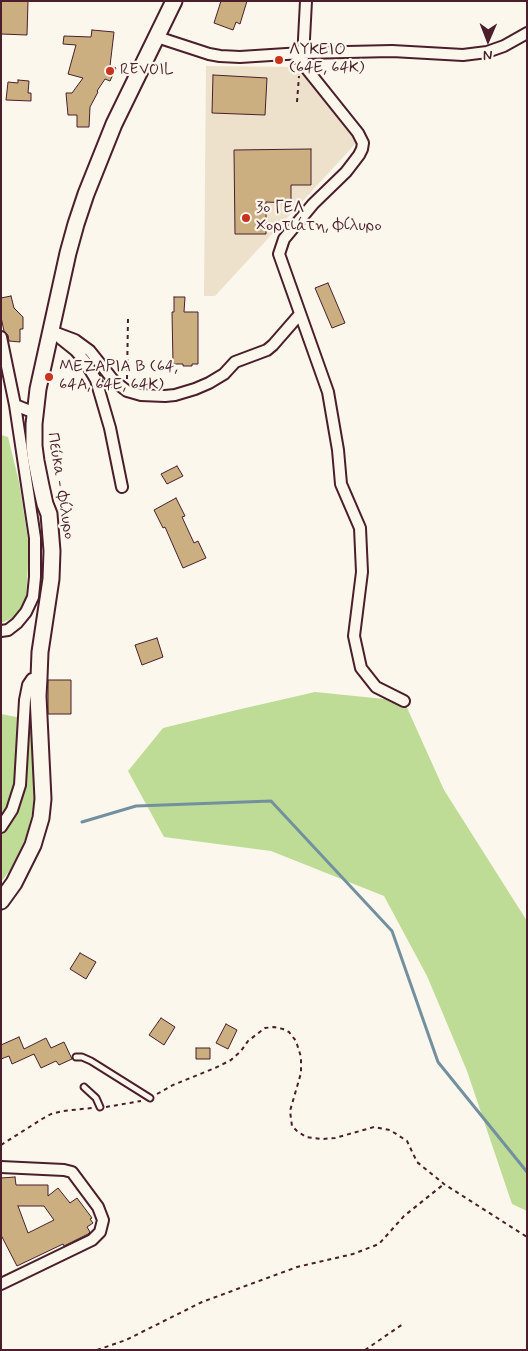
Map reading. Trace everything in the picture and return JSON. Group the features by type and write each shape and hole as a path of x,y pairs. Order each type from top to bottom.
{"main road":[{"name":"Πεύκα - Φίλυρο","path":"1,901 14,883 31,851 38,832 43,809 38,696 40,652 51,579 52,551 49,514 45,504 36,461 34,436 38,389 68,253 86,194 114,124 174,1"}],"street":[{"path":"306,1 298,53 304,65 358,133 362,149 346,172 313,204 284,239 279,254 328,392 338,450 341,484 360,528 362,572 354,636 361,668 376,687 404,701"},
{"path":"157,37 220,56 240,57 298,53 392,51 476,55 495,50 527,33"},
{"path":"51,331 75,340 90,351 114,381 127,391 141,395 175,395 209,383 217,379 235,362 257,355 270,348 300,314"},
{"path":"51,331 75,350 90,368 96,380 110,428 122,487"},
{"path":"1,337 15,405 35,538 33,597 26,612 17,623 8,630 1,631"},
{"path":"15,405 35,413"},
{"path":"1,827 12,810 20,785 25,700 28,685 32,679 39,678"},
{"path":"1,1167 67,1170 72,1172 93,1200 102,1216 100,1232 92,1240 1,1284"}],"lane":[{"path":"76,1057 82,1057 91,1061 150,1098"},
{"path":"84,1087 96,1098 100,1107"}],"path":[{"path":"297,102 299,72 304,65"},
{"path":"127,391 128,317"},
{"path":"1,1145 51,1114 125,1104 150,1098 173,1085 224,1064 260,1032 269,1027 278,1027 289,1032 296,1040 301,1057 301,1073 290,1111 292,1126 297,1131 306,1137 322,1139 335,1138 374,1127 390,1130 407,1141 417,1162 444,1184 527,1237"},
{"path":"97,1350 126,1340 202,1302 296,1267 353,1254 379,1244 404,1216 444,1184"},
{"path":"365,1350 403,1324"}],"shaded area":[{"name":"3ο ΓΕΛ Χορτιάτη, Φίλυρο","path":"206,66 299,67 358,141 215,296 204,296"}],"green space":[{"path":"1,435 8,437 19,482 29,546 26,599 15,617 1,623"},
{"path":"315,692 404,701 444,790 527,921 527,1211 512,1204 467,1071 427,976 384,896 271,851 164,837 128,771 163,728"},
{"path":"1,714 32,720 35,801 27,835 10,870 1,882"}],"building":[{"path":"1,1 28,1 27,35 1,34"},
{"path":"221,1 247,1 240,24 236,22 233,30 214,23"},
{"path":"92,30 114,32 110,66 116,68 110,81 105,79 97,91 90,107 89,127 77,127 77,115 68,115 66,93 72,93 83,78 68,74 76,45 63,44 64,36 91,37"},
{"path":"213,75 267,78 265,115 212,113"},
{"path":"18,80 29,81 28,93 31,93 31,101 6,100 8,82 18,83"},
{"path":"311,149 311,185 291,185 291,203 266,202 266,234 235,234 234,150"},
{"path":"328,283 345,323 332,328 315,288"},
{"path":"11,296 14,308 23,317 23,329 20,329 20,342 9,341 8,335 4,331 1,317 1,298"},
{"path":"174,297 185,297 184,312 198,312 198,364 192,364 192,366 173,364 172,312 174,312"},
{"path":"177,466 183,476 167,484 161,474"},
{"path":"176,498 185,516 182,517 194,543 198,541 206,558 183,568 165,527 163,528 154,510"},
{"path":"157,638 163,657 142,665 135,645"},
{"path":"48,680 71,680 71,714 48,714"},
{"path":"80,953 96,962 86,979 70,969"},
{"path":"161,1018 175,1027 164,1045 149,1035"},
{"path":"226,1024 237,1030 228,1049 216,1043"},
{"path":"19,1037 24,1049 46,1038 51,1048 64,1042 72,1059 59,1065 56,1061 41,1068 34,1054 12,1064 9,1056 1,1059 1,1045"},
{"path":"196,1048 210,1048 210,1059 196,1059"},
{"path":"15,1177 16,1185 48,1185 48,1196 58,1188 70,1203 77,1198 92,1218 90,1219 93,1223 87,1227 90,1232 64,1246 63,1244 17,1266 1,1235 1,1178","holes":["18,1206 44,1206 54,1220 28,1233"]}],"waterway":[{"path":"82,822 136,806 271,801 392,931 438,1062 527,1172"}],"place":[{"name":"ΛΥΚΕΙΟ (64Ε, 64Κ)","path":"279,60"},
{"name":"REVOIL","path":"110,71"},
{"name":"3ο ΓΕΛ Χορτιάτη, Φίλυρο","path":"246,218"},
{"name":"ΜΕΖΑΡΙΑ B (64, 64Α, 64Ε, 64Κ)","path":"49,377"}]}
